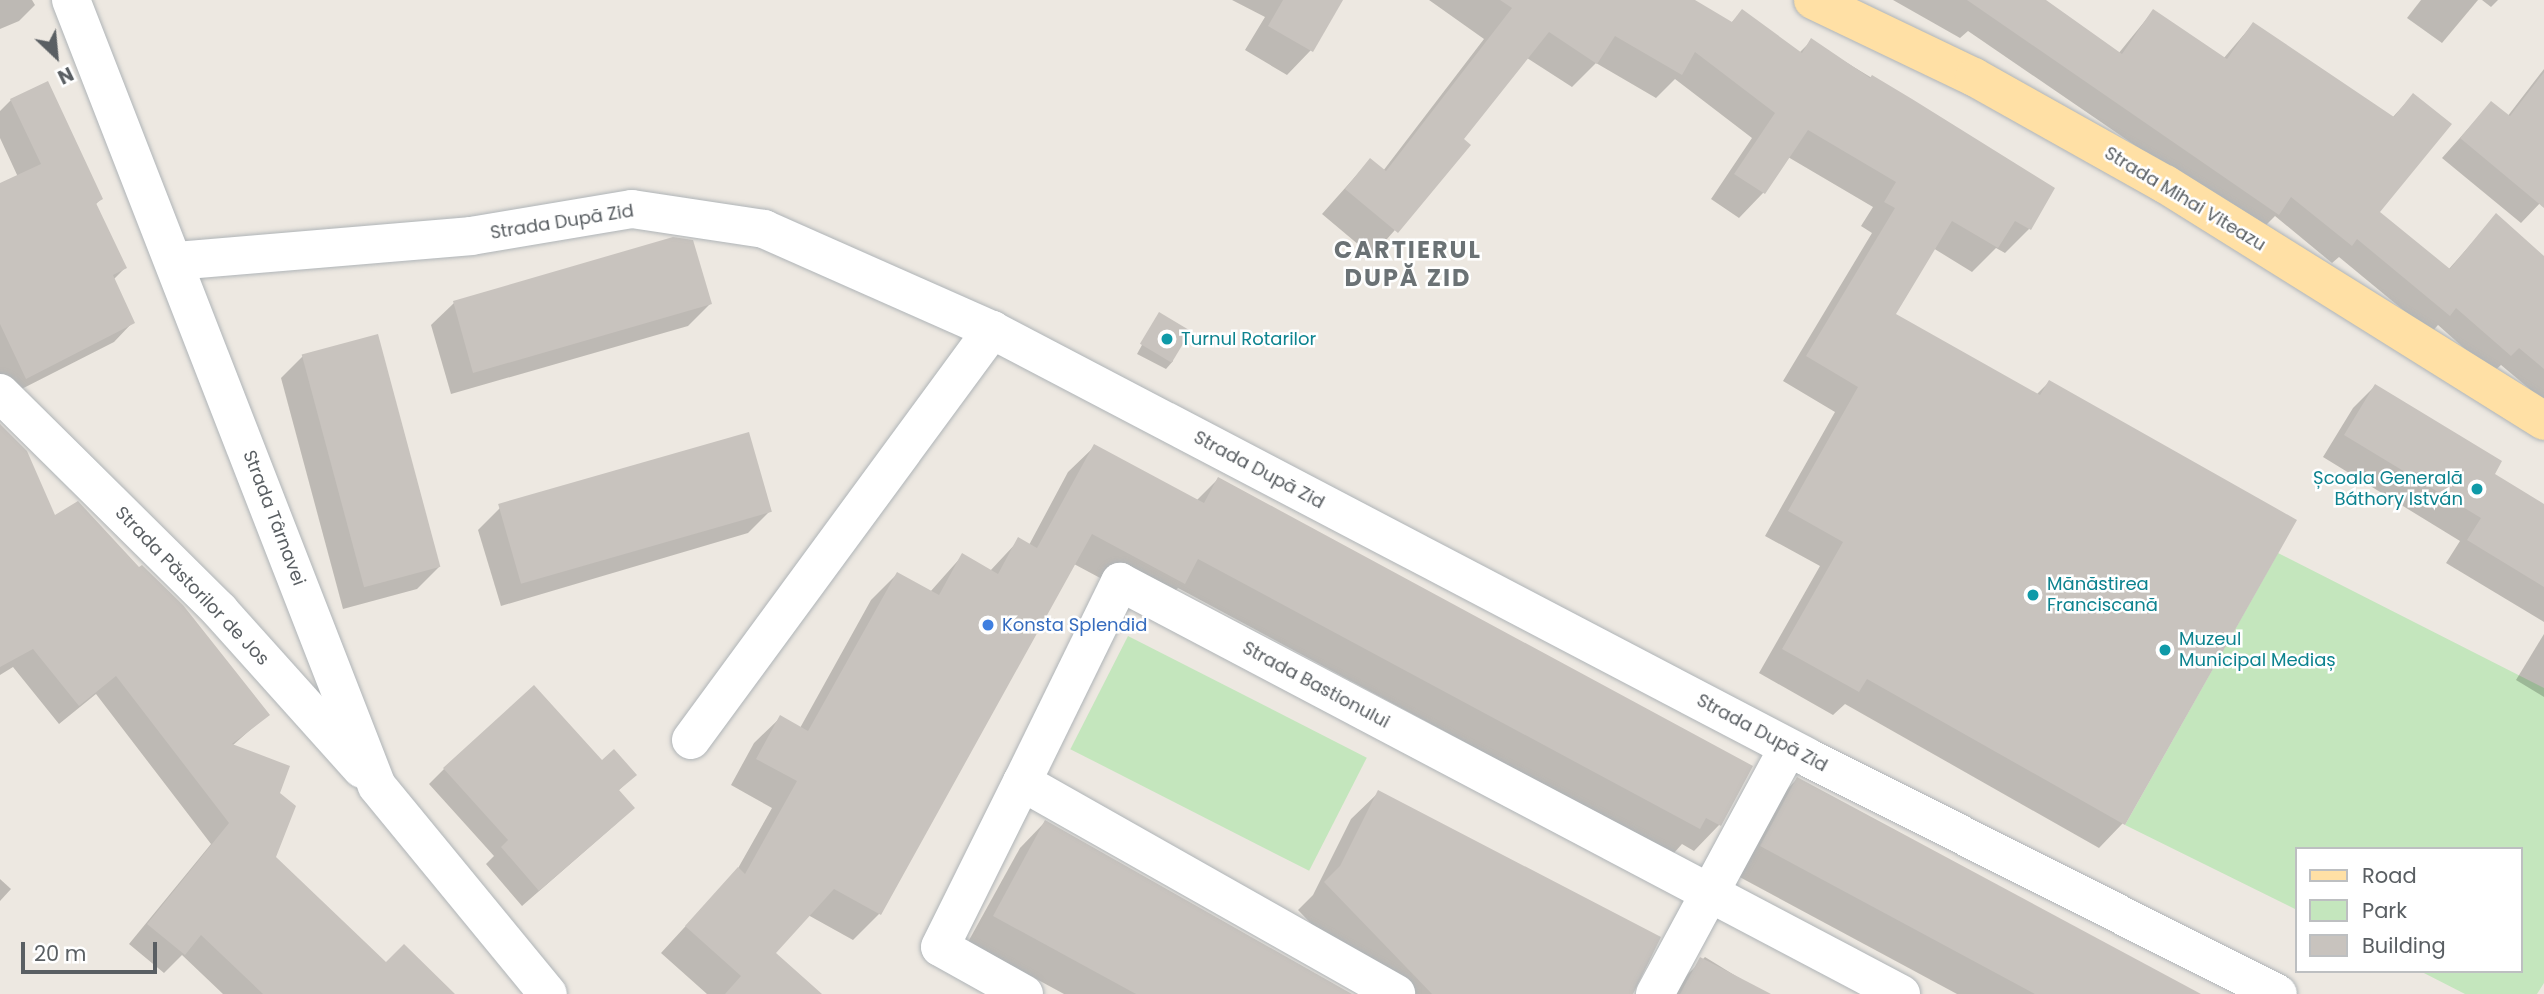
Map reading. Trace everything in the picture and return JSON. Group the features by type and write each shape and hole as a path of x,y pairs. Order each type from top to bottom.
{"main road":[{"name":"Strada Mihai Viteazu","path":"1813,0 1973,78 2165,184 2544,421"}],"street":[{"name":"Strada Târnavei","path":"71,0 175,261 377,786 548,994"},
{"name":"Strada După Zid","path":"175,261 471,236 632,209 764,229 992,330 1788,748 2278,994"},
{"path":"691,740 992,330"},
{"name":"Strada Păstorilor de Jos","path":"0,393 220,611 377,786"},
{"name":"Strada Bastionului","path":"1024,994 940,947 1121,582 1901,994"},
{"path":"1655,994 1788,748"},
{"path":"1022,782 1396,994"}],"green space":[{"path":"2278,553 2544,688 2544,983 2537,994 2465,994 2424,973 2523,973 2523,847 2296,847 2296,910 2125,825"},
{"path":"1128,636 1367,758 1309,871 1070,749"}],"building":[{"path":"1283,0 1343,0 1313,52 1268,26"},
{"name":"Mănăstirea Franciscană","path":"1500,0 1695,0 1732,22 1742,9 1802,53 1811,38 1870,78 1872,75 2055,188 2031,230 2015,221 1998,248 1952,221 1896,314 2040,395 2049,380 2297,520 2125,825 1867,679 1859,692 1782,649 1843,542 1788,511 1858,387 1806,356 1895,208 1884,202 1896,182 1808,130 1765,194 1734,174 1775,113 1695,52 1682,75 1615,36 1597,64 1549,32 1464,139 1471,145 1398,233 1345,189 1370,158 1386,171 1512,8"},
{"path":"1967,0 2046,0 2122,54 2153,9 2227,59 2253,22 2394,117 2413,93 2452,124 2380,212 2450,269 2496,213 2544,256 2544,369 2519,348 2511,356 2456,308 2450,316 2357,239 2352,246 2291,197 2279,215"},
{"path":"2544,72 2544,208 2460,138 2491,101 2510,116"},
{"path":"48,81 103,199 96,203 127,268 113,275 135,323 26,379 0,324 0,183 41,164 10,99"},
{"path":"673,237 693,240 712,304 473,373 453,301"},
{"name":"Turnul Rotarilor","path":"1159,312 1191,331 1172,363 1140,344"},
{"path":"378,334 440,567 364,587 302,354"},
{"name":"Școala Generală Báthory István","path":"2375,384 2502,461 2495,474 2544,504 2544,587 2467,540 2481,518 2344,435"},
{"path":"0,424 27,451 55,515 78,501 139,567 142,565 183,605 270,715 232,744 290,766 280,793 296,806 276,857 386,962 404,944 455,994 263,994 201,935 185,955 147,924 229,823 116,676 79,706 33,649 0,667"},
{"path":"749,432 772,512 521,584 498,504"},
{"path":"1094,444 1204,503 1218,477 1753,766 1721,826 1706,818 1700,829 1198,559 1185,584 1092,534 881,915 834,889 776,953 822,994 725,994 741,976 685,926 738,867 745,874 797,781 756,759 780,715 808,731 897,572 939,595 962,553 998,574 1018,537 1037,548"},
{"path":"534,685 602,760 614,749 637,775 619,790 635,808 539,891 501,847 508,840 443,768"},
{"path":"1797,777 2201,994 2035,994 1760,846"},
{"path":"1378,790 1661,937 1633,994 1432,994 1324,882 1340,866"},
{"path":"1045,820 1352,994 1136,994 993,916"},
{"path":"1700,957 1771,994 1680,994"}],"place":[{"name":"Turnul Rotarilor","path":"1167,339"},
{"name":"Școala Generală Báthory István","path":"2477,489"},
{"name":"Mănăstirea Franciscană","path":"2033,595"},
{"name":"Konsta Splendid","path":"988,625"},
{"name":"Muzeul Municipal Mediaș","path":"2165,650"}],"district":[{"name":"CARTIERUL DUPĂ ZID","path":"1408,264"}]}
